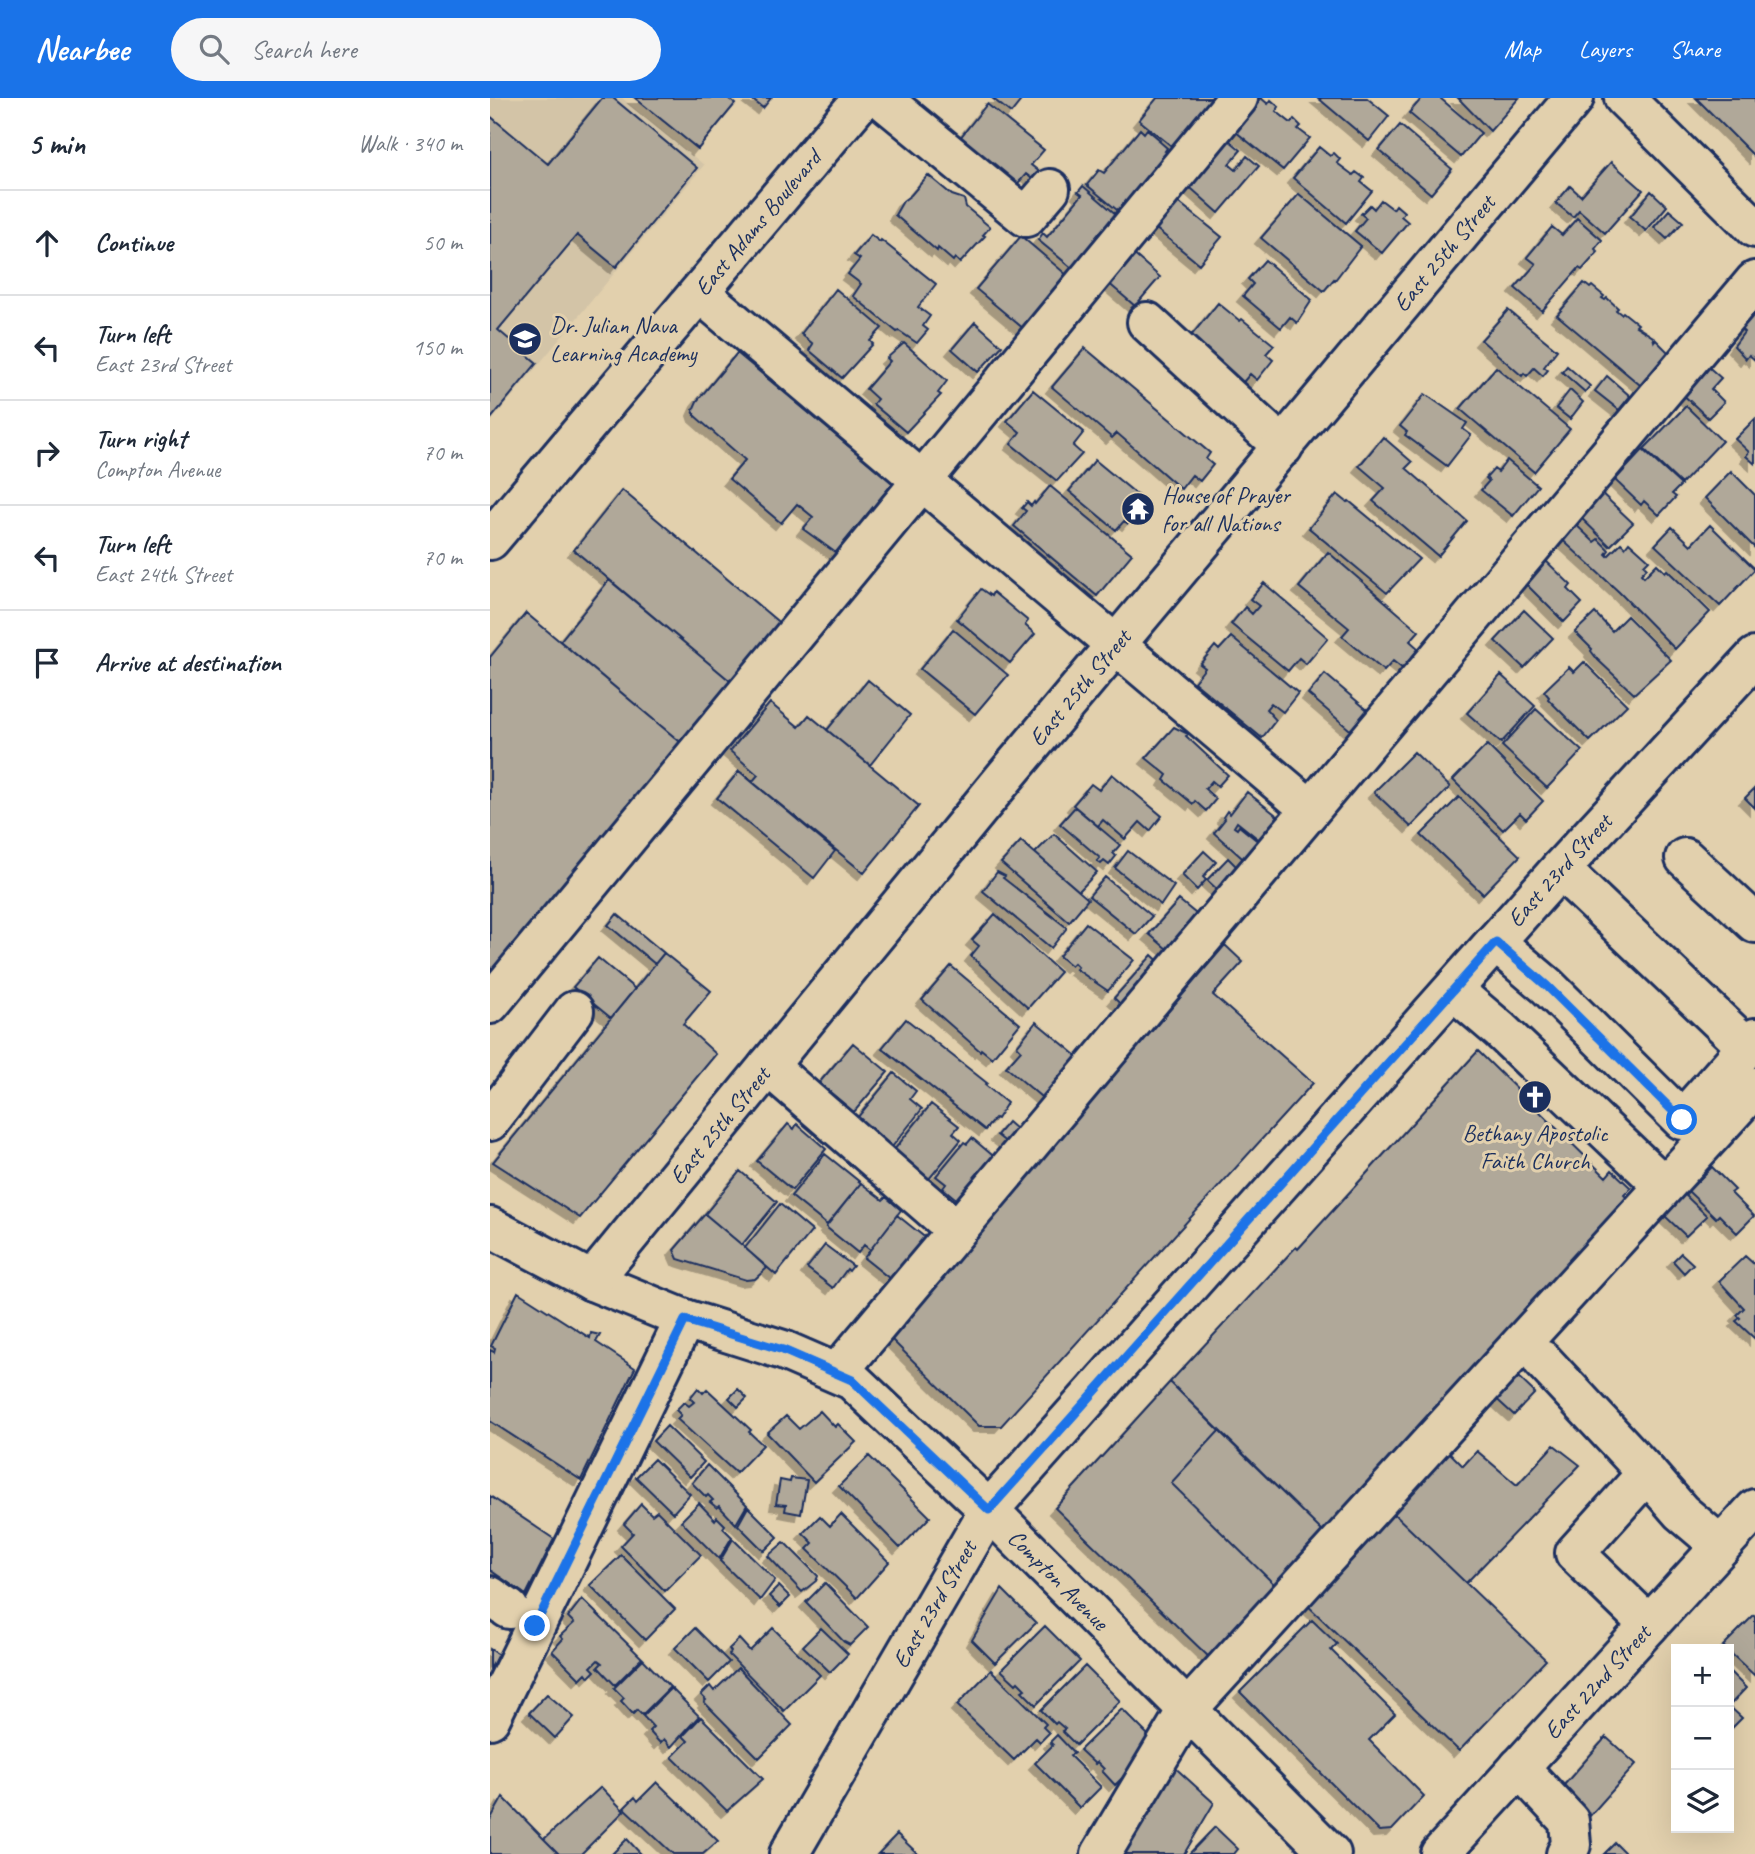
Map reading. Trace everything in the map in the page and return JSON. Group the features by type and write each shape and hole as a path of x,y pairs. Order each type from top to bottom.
{"street":[{"name":"East Adams Boulevard","path":"490,540 863,98"},
{"path":"881,98 1026,217 1049,189"},
{"path":"490,1004 1238,98"},
{"name":"East 25th Street","path":"592,1282 1117,644 1574,98"},
{"path":"1624,98 1755,228"},
{"path":"837,1373 1755,281"},
{"path":"700,293 1310,809"},
{"path":"1147,322 1283,447"},
{"name":"East 23rd Street","path":"789,1854 989,1510 1560,869 1755,657"},
{"path":"1685,858 1755,923"},
{"path":"1496,942 1547,986 1682,1120 1751,1042 1560,869"},
{"path":"1453,990 1500,1030 1664,1186"},
{"path":"490,1121 574,1011"},
{"path":"768,1066 944,1219"},
{"path":"1101,1854 1187,1710 1755,1087"},
{"name":"Compton Avenue","path":"490,1227 592,1282 685,1320 783,1350 852,1380 989,1510 1331,1854"},
{"path":"490,1719 685,1320"},
{"path":"1542,1360 1681,1512 1721,1546"},
{"path":"1647,1473 1575,1553 1649,1625"},
{"name":"East 22nd Street","path":"1440,1854 1755,1509"},
{"path":"1519,1767 1569,1821 1571,1845 1566,1854"}],"shaded area":[{"name":"Dr. Julian Nava Learning Academy","path":"490,98 622,98 704,165 490,423"}],"building":[{"name":"Dr. Julian Nava Learning Academy","path":"602,98 613,98 697,168 616,267 577,235 498,330 537,363 490,420 490,116 548,164"},
{"path":"635,98 728,98 735,104 698,149"},
{"path":"750,98 771,98 763,108"},
{"path":"992,98 1023,98 1011,113"},
{"path":"1157,98 1215,98 1174,148 1139,120"},
{"path":"1253,98 1261,98 1268,104 1271,100 1279,107 1276,111 1291,123 1294,119 1301,126 1298,129 1310,138 1283,170 1230,127"},
{"path":"1318,98 1367,98 1389,116 1369,141"},
{"path":"1422,98 1440,98 1481,133 1461,157 1409,113"},
{"path":"1458,98 1519,98 1490,131"},
{"path":"1696,98 1755,98 1755,157"},
{"path":"987,104 1044,150 1031,165 1041,173 1035,181 1026,174 1012,190 960,138"},
{"path":"1400,125 1452,169 1431,194 1379,150"},
{"path":"1140,129 1144,133 1147,129 1160,140 1168,152 1121,210 1117,210 1087,185 1099,170 1104,173"},
{"path":"1224,136 1241,150 1229,164 1236,170 1247,156 1259,166 1219,213 1184,182"},
{"path":"1319,147 1330,156 1334,153 1340,159 1337,163 1353,175 1356,172 1364,178 1361,182 1372,191 1346,223 1293,178"},
{"path":"1611,162 1643,190 1605,233 1579,210 1573,217 1556,203 1570,186 1581,196"},
{"path":"928,175 952,195 964,199 966,207 990,227 960,263 955,258 953,261 938,248 937,251 895,215 903,201"},
{"path":"1083,186 1117,215 1072,268 1038,240 1043,233 1047,237 1082,195 1078,192"},
{"path":"1651,191 1667,206 1646,231 1630,217"},
{"path":"1299,194 1361,246 1324,291 1261,238"},
{"path":"1171,196 1222,237 1199,264 1149,223"},
{"path":"1381,200 1393,209 1396,205 1404,212 1401,216 1408,222 1382,253 1355,231 1366,218 1361,214 1370,205 1374,209"},
{"path":"1669,210 1683,222 1667,239 1654,227"},
{"path":"1577,218 1602,240 1595,249 1598,252 1582,270 1579,268 1542,311 1515,288 1536,264 1527,257 1552,227 1562,235"},
{"path":"871,235 936,284 918,307 930,316 923,326 928,330 917,343 897,332 853,296 861,284 848,274 860,259 854,255"},
{"path":"1021,236 1068,276 1024,329 976,289"},
{"path":"1131,252 1160,277 1135,306 1106,281"},
{"path":"1265,260 1312,300 1297,323 1290,317 1281,328 1243,296 1253,284 1248,279"},
{"path":"1584,283 1590,288 1592,286 1605,300 1607,298 1618,308 1616,310 1638,324 1636,326 1653,337 1654,341 1655,339 1673,357 1646,390 1557,315"},
{"path":"836,289 882,328 870,341 873,344 842,378 809,350 813,344 801,334"},
{"path":"1218,303 1274,345 1266,354 1273,360 1257,380 1250,374 1238,388 1206,362 1213,355 1190,337"},
{"path":"1755,307 1755,360 1749,355 1746,359 1734,346 1744,332 1733,321"},
{"path":"1508,310 1557,350 1544,367 1548,370 1543,376 1534,368 1527,376 1524,373 1522,376 1481,340"},
{"path":"975,322 1002,346 978,372 952,349"},
{"path":"904,343 947,381 938,393 941,395 906,432 873,404 877,399 866,389 890,361 887,358"},
{"path":"1085,348 1210,453 1206,459 1213,465 1200,481 1192,475 1181,489 1117,433 1112,438 1052,387"},
{"path":"737,353 893,483 836,553 803,529 813,517 797,504 781,523 729,479 745,460 695,416 693,410 697,401"},
{"path":"1703,362 1721,378 1711,389 1724,402 1708,418 1677,389"},
{"path":"1567,366 1590,386 1585,392 1562,372"},
{"path":"1496,367 1570,429 1534,472 1460,409"},
{"path":"1607,376 1630,396 1619,410 1595,391"},
{"path":"1033,390 1084,432 1073,446 1082,454 1057,481 1011,444 1020,432 1007,421"},
{"path":"1570,390 1583,402 1570,419 1556,408"},
{"path":"1425,394 1467,423 1463,429 1471,435 1447,466 1405,435 1407,432 1400,426"},
{"path":"1686,406 1722,441 1681,484 1644,449"},
{"path":"1755,419 1755,464 1746,456 1749,452 1735,439"},
{"path":"1383,437 1412,462 1406,468 1467,521 1438,556 1373,501 1385,488 1359,466"},
{"path":"1643,450 1681,485 1672,494 1676,497 1659,515 1644,501 1641,505 1615,480"},
{"path":"1095,460 1141,498 1134,507 1139,511 1128,524 1124,521 1116,530 1069,491"},
{"path":"1507,460 1538,486 1513,516 1481,490 1489,481 1486,478 1494,469 1498,472"},
{"path":"1731,471 1755,495 1755,548 1705,498"},
{"path":"1050,486 1132,554 1097,596 1014,526 1026,511 1022,508 1027,502 1031,506 1034,502 1035,504"},
{"path":"1597,489 1633,523 1610,546 1575,512"},
{"path":"622,490 783,626 735,685 574,550"},
{"path":"1337,494 1419,559 1387,593 1309,528"},
{"path":"1570,519 1594,542 1598,539 1609,550 1606,554 1608,556 1621,543 1625,547 1629,542 1649,560 1644,565 1647,568 1641,574 1644,577 1657,564 1665,572 1667,570 1710,612 1675,649 1556,534"},
{"path":"1710,525 1755,569 1720,606 1655,545 1672,527 1691,545"},
{"path":"1328,552 1419,631 1410,641 1419,649 1403,669 1393,661 1384,671 1342,636 1349,628 1299,587"},
{"path":"1544,559 1571,585 1568,589 1582,603 1564,622 1522,580"},
{"path":"609,580 735,685 685,746 560,641"},
{"path":"1264,583 1328,638 1306,664 1299,658 1288,671 1231,624 1245,607 1252,614 1259,606 1250,599"},
{"path":"981,589 991,596 993,592 1028,621 1025,625 1035,634 1010,663 957,619"},
{"path":"1524,610 1553,638 1524,668 1495,641"},
{"path":"526,613 685,746 490,981 490,657"},
{"path":"1595,613 1612,631 1627,616 1671,660 1634,694 1598,660 1592,649 1575,632"},
{"path":"953,629 1008,675 975,714 920,669"},
{"path":"1231,637 1298,693 1283,712 1271,703 1266,709 1276,720 1262,738 1194,682 1205,668 1200,664 1215,646 1219,650"},
{"path":"1584,662 1627,705 1590,741 1548,699 1544,691 1569,667 1574,672"},
{"path":"1325,674 1378,719 1356,735 1308,694"},
{"path":"1501,675 1535,706 1501,743 1467,713"},
{"path":"868,680 910,715 870,765 827,730"},
{"path":"770,703 799,727 809,715 919,806 864,873 739,771 753,781 758,775 730,751"},
{"path":"1536,709 1582,751 1547,788 1502,746"},
{"path":"1174,727 1188,734 1186,736 1228,775 1218,786 1212,781 1205,789 1216,799 1206,811 1164,780 1167,775 1146,758"},
{"path":"1487,745 1543,801 1526,819 1520,813 1503,830 1453,780"},
{"path":"1414,752 1450,787 1411,827 1374,792"},
{"path":"739,771 835,851 814,878 717,798"},
{"path":"1112,774 1162,816 1150,831 1140,822 1125,839 1103,820 1098,826 1073,805 1091,784 1099,790"},
{"path":"1755,788 1755,808 1745,798"},
{"path":"1247,792 1285,822 1267,846 1237,822 1234,827 1237,829 1239,826 1265,847 1250,865 1214,833 1225,819 1223,817 1227,811 1230,814"},
{"path":"1459,797 1520,856 1483,894 1421,835"},
{"path":"1075,807 1120,845 1113,853 1116,856 1109,865 1104,861 1101,864 1097,861 1100,858 1060,824"},
{"path":"1054,834 1097,872 1079,891 1035,853"},
{"path":"1021,841 1088,899 1069,922 1001,863"},
{"path":"1128,851 1174,886 1161,905 1115,868"},
{"path":"1204,851 1216,862 1203,877 1206,880 1197,890 1182,875"},
{"path":"1228,858 1241,871 1221,893 1207,880"},
{"path":"997,872 1066,927 1051,948 983,891"},
{"path":"1105,877 1152,916 1136,934 1089,896"},
{"path":"1179,900 1201,918 1173,954 1149,934"},
{"path":"617,914 664,953 655,964 608,925"},
{"path":"995,914 1060,972 1028,1008 971,956 979,946 972,940"},
{"path":"1086,923 1134,960 1108,991 1076,969 1078,967 1074,963 1071,966 1059,956"},
{"path":"1225,945 1243,962 1213,995 1313,1083 1001,1426 979,1426 890,1338"},
{"path":"664,953 711,991 683,1024 716,1054 580,1218 493,1162"},
{"path":"1152,955 1168,970 1131,1014 1114,998"},
{"path":"598,958 635,989 611,1018 573,987"},
{"path":"951,966 1020,1024 992,1058 981,1049 980,1051 922,1000"},
{"path":"906,1019 987,1083 985,1085 1007,1103 997,1119 985,1130 882,1048"},
{"path":"1036,1022 1082,1060 1047,1102 1006,1067 1021,1050 1017,1046"},
{"path":"853,1043 888,1072 854,1112 819,1083"},
{"path":"1478,1051 1606,1177 1612,1170 1631,1188 1624,1195 1628,1199 1326,1535 1170,1382 1296,1247 1298,1249"},
{"path":"894,1073 916,1091 910,1099 922,1109 892,1147 857,1118"},
{"path":"931,1104 959,1126 953,1133 961,1140 929,1179 894,1150"},
{"path":"1008,1122 1024,1136 1013,1148 997,1135"},
{"path":"788,1124 794,1129 797,1124 826,1149 792,1190 757,1161"},
{"path":"972,1138 998,1160 967,1208 943,1188 946,1184 936,1176 964,1142 967,1144"},
{"path":"825,1154 861,1183 827,1225 791,1196"},
{"path":"1712,1167 1735,1190 1731,1193 1754,1216 1737,1233 1719,1215 1716,1218 1688,1191"},
{"path":"740,1171 777,1202 742,1245 705,1214"},
{"path":"861,1183 883,1200 886,1197 901,1210 870,1250 864,1245 858,1253 826,1227"},
{"path":"1684,1194 1707,1216 1686,1236 1665,1216 1678,1201 1675,1198"},
{"path":"780,1204 812,1231 776,1275 745,1248"},
{"path":"705,1214 767,1268 755,1279 746,1280 678,1259 674,1250"},
{"path":"897,1215 933,1244 899,1286 864,1258"},
{"path":"825,1245 853,1266 849,1271 847,1269 833,1288 807,1268"},
{"path":"1681,1253 1693,1264 1684,1273 1673,1261"},
{"path":"1745,1256 1755,1265 1755,1339 1736,1321 1740,1318 1737,1315 1744,1308 1719,1281"},
{"path":"518,1292 590,1338 591,1333 600,1335 596,1342 635,1368 581,1480 490,1421 490,1350 494,1352 495,1348 491,1346"},
{"path":"1512,1371 1535,1393 1514,1415 1491,1394"},
{"path":"1170,1382 1219,1431 1171,1483 1279,1589 1213,1661 1055,1508"},
{"path":"698,1388 703,1393 707,1389 751,1430 749,1432 763,1445 736,1473 677,1419 681,1415 676,1410 684,1402 689,1406 694,1402 690,1398"},
{"path":"738,1389 747,1398 738,1407 729,1398"},
{"path":"820,1411 835,1427 838,1424 856,1442 814,1482 767,1433 786,1416 799,1429"},
{"path":"667,1426 704,1462 690,1477 653,1441"},
{"path":"1219,1431 1326,1535 1279,1589 1171,1483"},
{"path":"1554,1445 1580,1465 1466,1583 1390,1510 1445,1448 1463,1466 1477,1451 1517,1485"},
{"path":"869,1456 930,1517 900,1548 839,1486"},
{"path":"654,1459 690,1494 673,1513 636,1477"},
{"path":"707,1465 747,1505 736,1524 719,1506 717,1508 710,1502 713,1500 708,1495 706,1497 692,1483"},
{"path":"791,1478 807,1480 801,1514 785,1511 786,1505 776,1504 780,1480 790,1482"},
{"path":"490,1496 554,1539 526,1595 490,1570"},
{"path":"699,1503 715,1520 717,1517 725,1525 723,1528 732,1537 719,1559 681,1521"},
{"path":"641,1504 652,1515 657,1511 701,1555 665,1591 621,1546 633,1533 624,1524"},
{"path":"748,1507 778,1537 764,1551 738,1525"},
{"path":"1390,1510 1546,1660 1459,1751 1303,1601"},
{"path":"841,1514 889,1562 857,1598 807,1549 813,1543 803,1533 820,1516 830,1526"},
{"path":"733,1539 775,1580 760,1600 720,1561"},
{"path":"784,1542 818,1576 816,1581 802,1592 768,1556"},
{"path":"621,1555 675,1609 645,1640 590,1585"},
{"path":"825,1583 868,1627 850,1645 806,1602"},
{"path":"779,1586 790,1597 780,1607 769,1596"},
{"path":"1002,1589 1036,1623 995,1663 972,1640"},
{"path":"582,1599 642,1658 615,1685 598,1667 602,1663 598,1660 591,1667 595,1671 589,1677 586,1673 580,1679 552,1651 563,1639 560,1636 574,1623 568,1617"},
{"path":"1755,1616 1755,1676 1734,1656 1734,1644 1725,1644"},
{"path":"1312,1620 1337,1644 1331,1650 1395,1714 1369,1740 1424,1796 1392,1830 1379,1831 1240,1692"},
{"path":"1045,1626 1080,1661 1036,1705 1022,1691 1025,1689 1018,1682 1016,1684 1001,1670"},
{"path":"695,1628 729,1662 709,1682 675,1648"},
{"path":"773,1628 820,1675 784,1711 729,1655 729,1649 739,1639 750,1651"},
{"path":"821,1628 848,1654 830,1672 803,1646"},
{"path":"490,1649 498,1654 490,1670"},
{"path":"643,1659 670,1687 642,1715 637,1710 633,1714 621,1701 624,1698 614,1688"},
{"path":"1085,1666 1120,1701 1076,1745 1062,1731 1065,1729 1057,1722 1055,1724 1041,1710"},
{"path":"738,1668 792,1725 759,1758 704,1702 706,1700 701,1695 710,1686 714,1691"},
{"path":"991,1670 1046,1724 1043,1727 1049,1733 1040,1742 1036,1738 1014,1760 957,1705"},
{"path":"1734,1676 1746,1688 1734,1701"},
{"path":"671,1688 699,1716 671,1747 664,1739 660,1743 649,1731 653,1727 643,1716"},
{"path":"547,1694 574,1717 555,1738 529,1713"},
{"path":"1122,1709 1157,1744 1115,1785 1097,1762 1095,1764 1080,1750"},
{"path":"1734,1711 1742,1718 1734,1726"},
{"path":"701,1717 763,1779 727,1811 672,1757 688,1741 683,1736"},
{"path":"1057,1735 1074,1753 1070,1756 1101,1787 1080,1808 1035,1763 1053,1745 1050,1742"},
{"path":"1606,1737 1636,1764 1588,1818 1558,1792"},
{"path":"1170,1763 1214,1803 1184,1854 1114,1854"},
{"path":"657,1782 718,1841 703,1854 673,1854 624,1808 635,1797 638,1801"},
{"path":"601,1787 624,1811 581,1854 559,1854 544,1839"},
{"path":"503,1797 559,1854 490,1854 490,1820"},
{"path":"1215,1827 1238,1849 1234,1854 1189,1854"},
{"path":"897,1834 918,1854 878,1854"},
{"path":"627,1839 641,1854 612,1854"},
{"path":"1615,1843 1626,1854 1604,1854"}],"place":[{"name":"Dr. Julian Nava Learning Academy","path":"525,339"},
{"name":"House of Prayer for all Nations","path":"1138,509"},
{"name":"Bethany Apostolic Faith Church","path":"1535,1097"}],"route":[{"path":"535,1626 685,1320 783,1350 852,1380 989,1510 1496,942 1547,986 1682,1120"}]}
